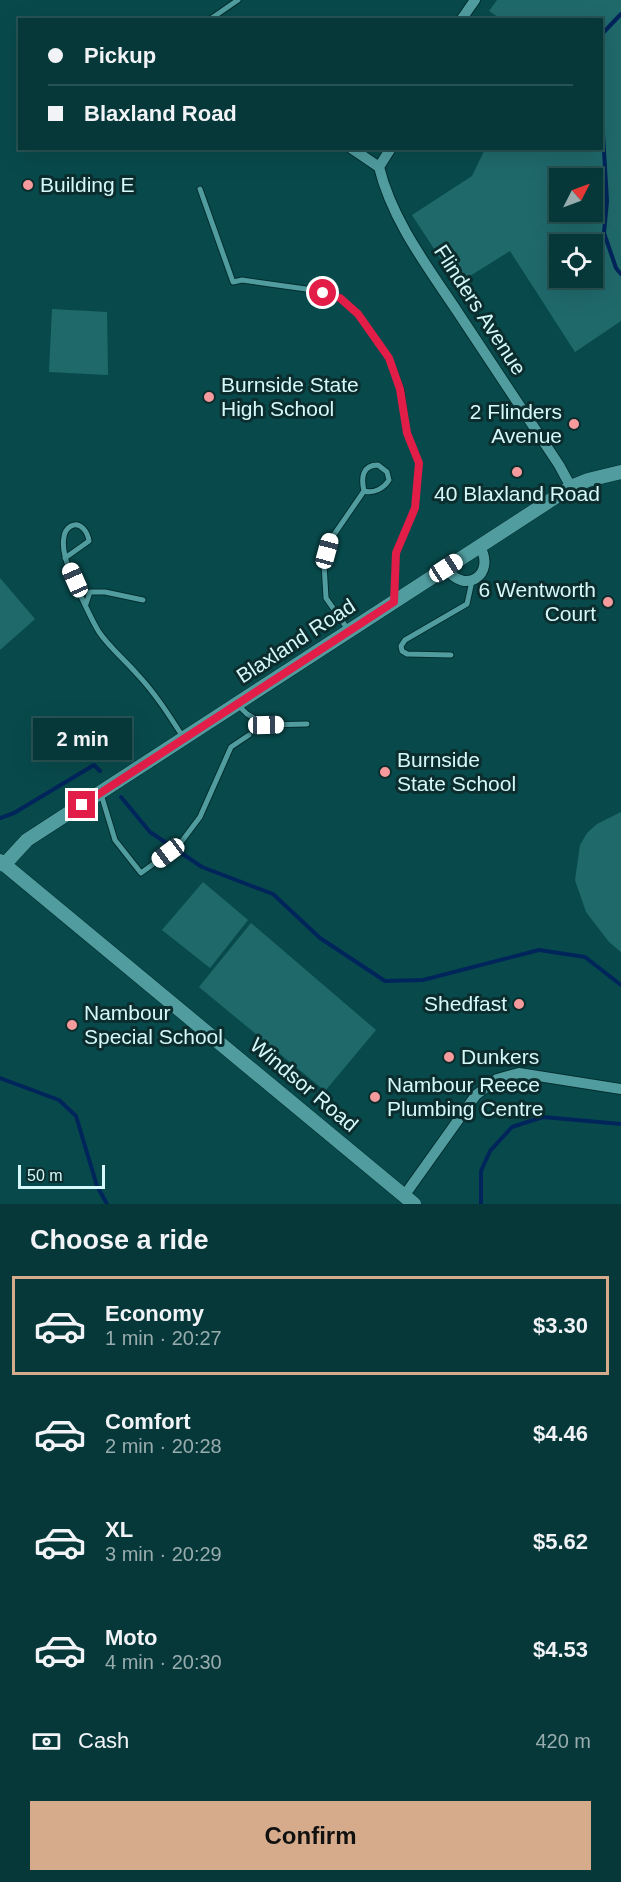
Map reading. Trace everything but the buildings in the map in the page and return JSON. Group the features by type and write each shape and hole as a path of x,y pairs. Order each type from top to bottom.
{"street":[{"path":"462,18 475,0"},
{"path":"354,150 378,167 390,150"},
{"name":"Flinders Avenue","path":"378,167 392,209 439,285 559,465 571,487"},
{"name":"Blaxland Road","path":"2,863 27,840 571,487 588,480 621,472"},
{"path":"446,568 451,575 462,582 477,578 485,564 480,547"},
{"name":"Windsor Road","path":"2,863 409,1200"},
{"path":"409,1200 476,1095 497,1079 519,1073 621,1089"}],"lane":[{"path":"212,18 238,0"},
{"path":"200,189 233,282 242,280 306,289 340,298 358,314 389,358 400,389 407,433 419,463 415,508 396,553 394,602"},
{"path":"349,631 326,598 324,564 331,539 364,491 362,476 365,471 372,465 378,465 387,472 389,480 385,486 369,492 364,491"},
{"path":"65,558 89,541 88,533 83,528 76,525 70,526 65,531 65,558 99,632 161,702 184,739"},
{"path":"451,655 407,654 402,651 401,646 405,640 467,604 472,581"},
{"path":"86,604 90,592 105,592 143,600"},
{"path":"237,704 247,714 266,725 307,724"},
{"path":"101,793 115,840 141,873 179,844 200,817 231,747 249,735"}],"shaded area":[{"path":"497,0 621,0 621,321 575,352 510,251 457,284 412,215 472,176 485,150 603,150 603,18 500,18 489,11"},
{"path":"52,309 107,312 108,375 49,372"},
{"path":"0,578 35,619 0,650"},
{"path":"621,812 621,952 609,942 586,912 575,880 580,845 587,833 597,824"},
{"path":"203,882 248,920 210,968 162,930"},
{"path":"251,923 376,1030 325,1091 199,987"}],"waterway":[{"path":"603,33 621,14"},
{"path":"603,134 607,201 604,233 616,268 621,274"},
{"path":"0,818 14,813 94,765 100,771"},
{"path":"121,797 150,832 202,867 273,894 320,938 385,981 423,980 539,950 585,957 621,985"},
{"path":"0,1078 59,1100 76,1116 97,1186 107,1204"},
{"path":"481,1204 481,1171 490,1151 512,1127 543,1117 621,1124"}],"place":[{"name":"Building E","path":"28,185"},
{"name":"Burnside State High School","path":"209,397"},
{"name":"2 Flinders Avenue","path":"574,424"},
{"name":"40 Blaxland Road","path":"517,472"},
{"name":"6 Wentworth Court","path":"608,602"},
{"name":"Burnside State School","path":"385,772"},
{"name":"Shedfast","path":"519,1004"},
{"name":"Nambour Special School","path":"72,1025"},
{"name":"Dunkers","path":"449,1057"},
{"name":"Nambour Reece Plumbing Centre","path":"375,1097"}],"route":[{"path":"82,805 394,602 396,553 415,508 419,463 407,433 400,389 389,358 358,314 340,298 323,293"}]}
